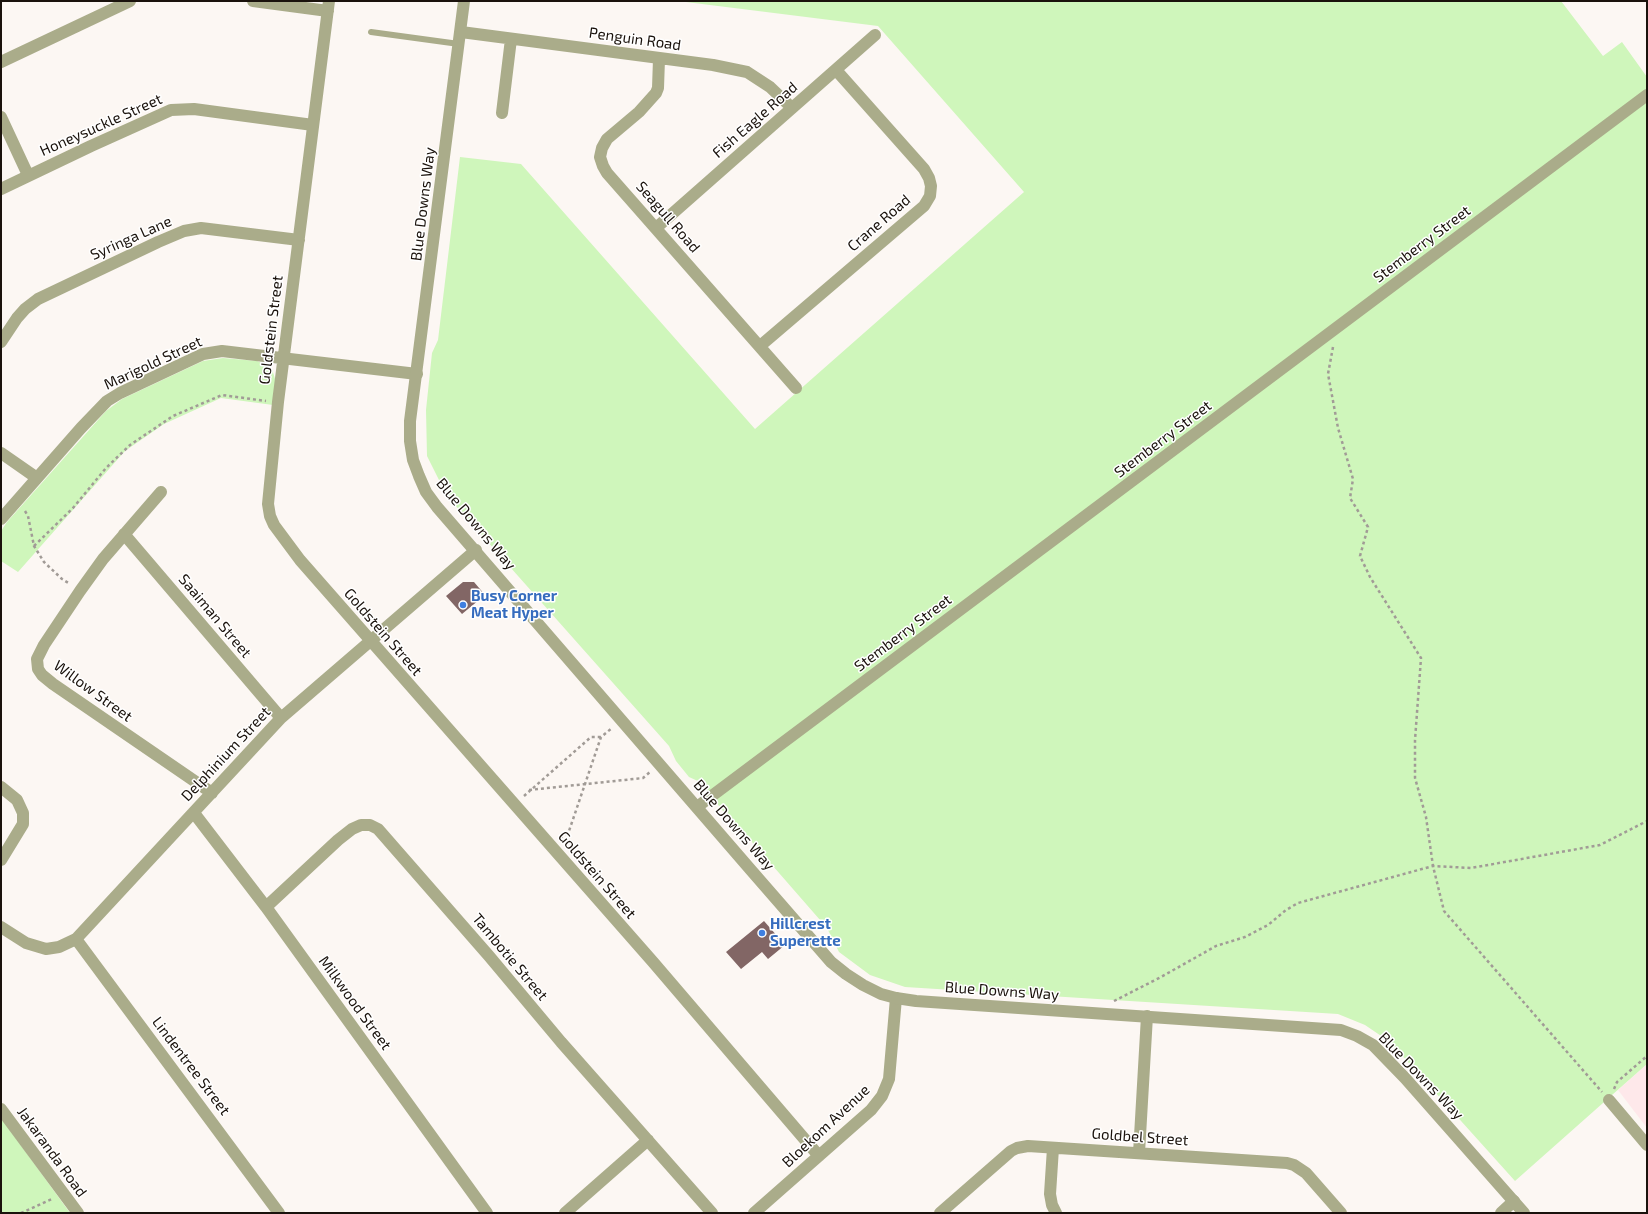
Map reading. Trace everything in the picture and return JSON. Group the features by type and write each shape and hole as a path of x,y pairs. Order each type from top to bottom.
{"street":[{"path":"1,62 112,5 130,1"},
{"path":"253,1 328,6"},
{"name":"Blue Downs Way","path":"464,1 410,421 410,441 413,460 419,476 426,492 437,507 476,550 832,962 846,974 881,994 916,1001 1341,1030 1357,1036 1373,1045 1405,1078 1524,1213"},
{"name":"Goldstein Street","path":"328,6 278,402 268,504 270,516 274,525 300,560 819,1156"},
{"name":"Fish Eagle Road","path":"656,228 875,35"},
{"name":"Penguin Road","path":"460,38 511,39 713,65 747,72 770,87 792,108"},
{"path":"502,113 511,39"},
{"name":"Seagull Road","path":"658,59 658,88 656,93 639,112 607,139 602,148 600,157 608,173 796,388"},
{"name":"Crane Road","path":"760,346 924,206 930,196 931,186 924,169 836,70"},
{"name":"Stemberry Street","path":"697,807 1647,95"},
{"name":"Honeysuckle Street","path":"1,189 28,175 171,110 194,109 313,125"},
{"path":"1,117 28,175"},
{"name":"Syringa Lane","path":"1,342 17,318 25,309 38,299 184,231 201,228 299,240"},
{"name":"Marigold Street","path":"1,519 101,407 120,393 210,352 222,351 417,374"},
{"path":"1,453 37,478"},
{"name":"Willow Street","path":"161,492 104,558 80,591 44,645 38,660 38,669 42,675 212,793"},
{"name":"Saaiman Street","path":"124,534 280,718"},
{"name":"Delphinium Street","path":"1,927 26,943 46,949 59,947 76,939 194,813 280,718 371,642 476,550"},
{"path":"1,787 17,800 23,812 23,824 1,860"},
{"name":"Milkwood Street","path":"194,813 266,907 487,1213"},
{"name":"Tambotie Street","path":"266,907 338,840 352,829 361,825 370,825 378,829 489,956 561,1042 712,1213"},
{"name":"Lindentree Street","path":"76,939 279,1213"},
{"name":"Bloekom Avenue","path":"754,1213 874,1106 886,1088 889,1079 896,998"},
{"path":"1139,1153 1147,1016"},
{"path":"1609,1100 1647,1145"},
{"name":"Jakaranda Road","path":"1,1109 78,1213"},
{"path":"565,1213 648,1140"},
{"name":"Goldbel Street","path":"940,1213 1011,1151 1022,1146 1287,1163 1294,1165 1306,1173 1341,1213"},
{"path":"1053,1148 1050,1194 1052,1205 1056,1213"},
{"path":"1501,1213 1514,1201"}],"lane":[{"path":"371,32 460,38"}],"path":[{"path":"1327,336 1333,347 1328,374 1338,428 1353,479 1350,498 1368,527 1360,556 1370,578 1421,658 1415,740 1415,778 1426,817 1433,866 1444,911 1609,1100 1617,1082 1647,1056"},
{"path":"34,546 73,508 106,468 130,445 173,416 222,395 278,402"},
{"path":"18,500 28,516 34,546 49,566 62,579 80,591"},
{"path":"551,847 569,831 601,737 614,726"},
{"path":"514,805 529,790 591,737 601,737"},
{"path":"529,790 643,778 653,770"},
{"path":"1112,1002 1161,977 1216,946 1245,937 1268,925 1286,910 1298,903 1433,866 1471,868 1600,845 1647,820"},
{"path":"21,1213 64,1194"}],"shaded area":[{"path":"1647,1064 1647,1128 1618,1090"}],"green space":[{"path":"678,1 1561,1 1603,56 1622,42 1647,77 1647,1064 1515,1181 1390,1042 1365,1025 1338,1014 905,987 870,975 839,952 827,928 752,842 737,832 727,816 700,782 689,777 676,761 669,746 447,496 427,456 426,410 432,353 438,340 460,157 521,164 755,429 1024,192 878,26"},
{"path":"223,358 257,361 272,369 276,382 273,405 221,398 164,424 125,451 18,572 1,561 1,531 7,522 106,411 122,399 203,361"},
{"path":"1,1119 4,1122 70,1213 1,1213"}],"building":[{"name":"Busy Corner Meat Hyper","path":"463,582 474,582 485,595 462,614 446,596"},
{"name":"Hillcrest Superette","path":"764,921 785,945 768,959 762,952 741,969 726,952"}],"place":[{"name":"Busy Corner Meat Hyper","path":"463,605"},
{"name":"Hillcrest Superette","path":"762,933"}]}
